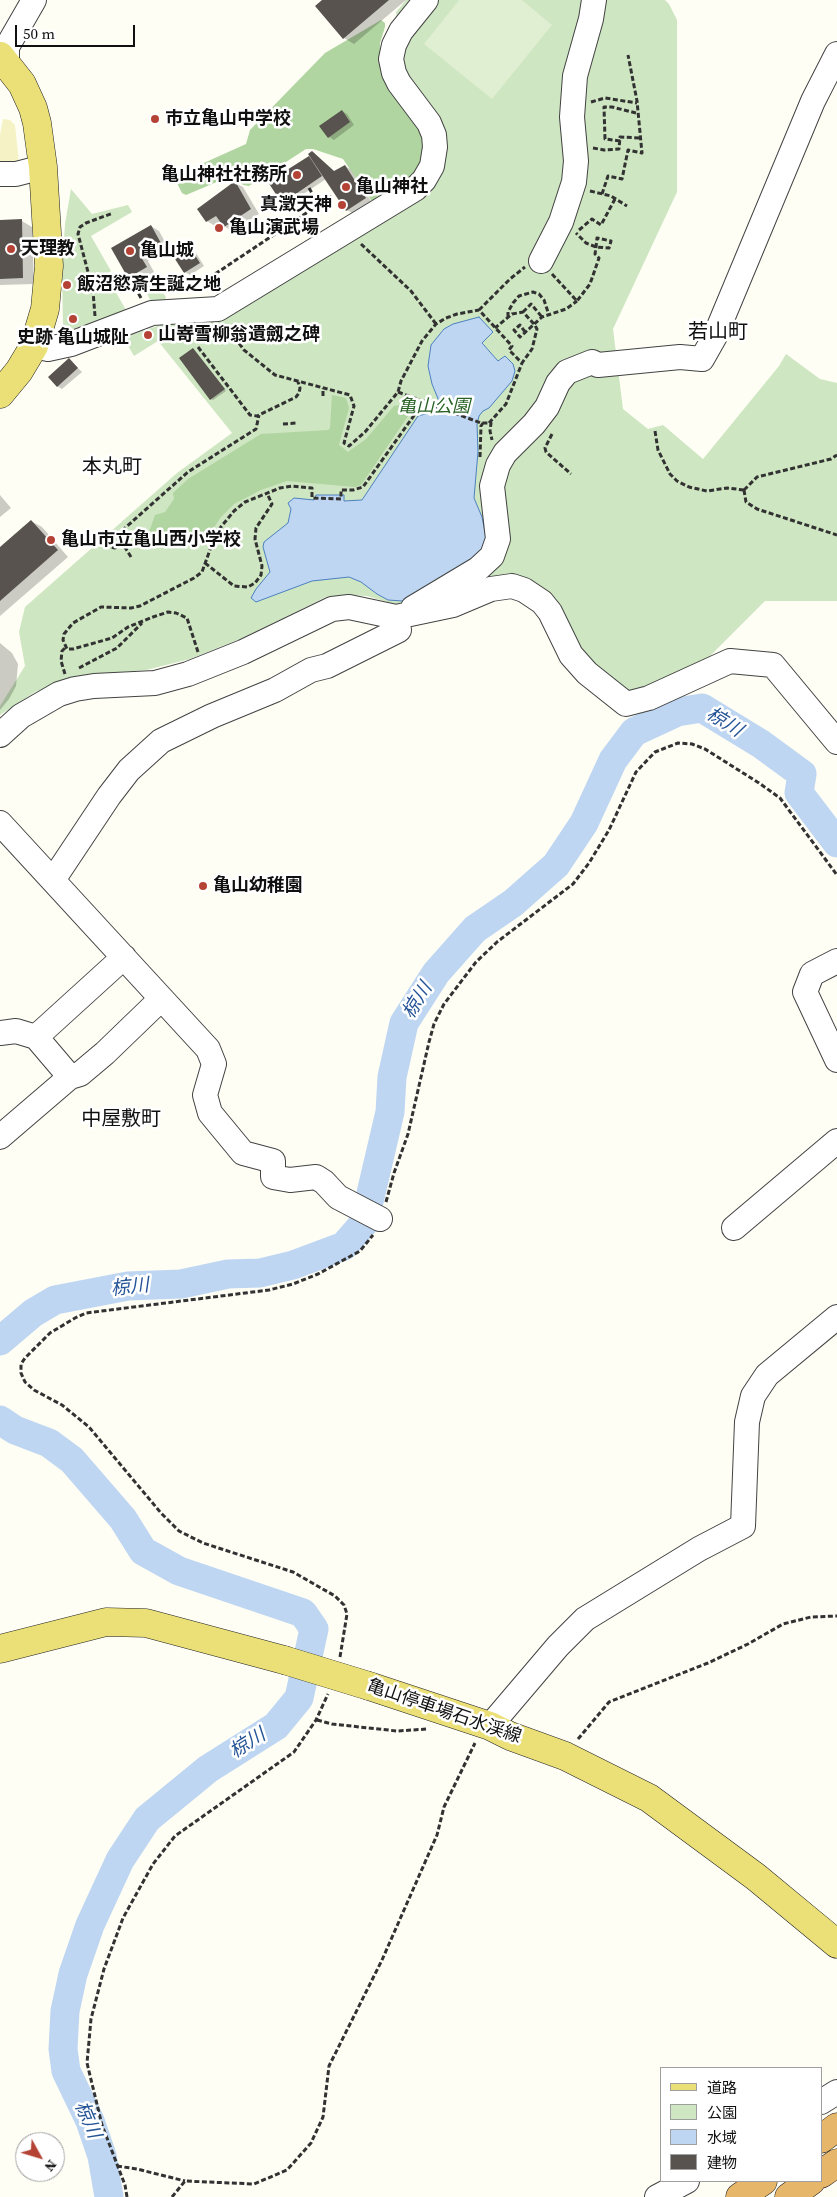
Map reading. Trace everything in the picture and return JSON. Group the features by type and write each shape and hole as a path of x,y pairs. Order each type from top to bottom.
{"highway":[{"path":"822,2138 837,2127"},
{"path":"822,2173 837,2163"},
{"path":"740,2197 762,2182"},
{"path":"788,2197 810,2182"}],"main road":[{"path":"0,394 19,371 34,346 45,309 49,266 44,167 33,108 22,84 3,59"},
{"name":"亀山停車場石水渓線","path":"0,1649 106,1622 146,1623 284,1660 490,1726 510,1736 565,1756 649,1798 756,1877 837,1944"}],"street":[{"path":"3,59 7,47 34,0"},
{"path":"34,346 48,349 71,344 152,313 218,309 276,265 414,189 424,180 432,166 435,147 429,122 399,83 394,73 391,59 394,45 401,31 426,0"},
{"path":"541,261 562,222 572,190 576,161 572,117 575,76 594,0"},
{"path":"53,880 109,796 129,770 161,741 212,716 275,690 311,670 327,666 399,630 401,615 478,569 492,556 498,539 492,486 498,465 505,453 543,413 558,384 567,372 592,362 598,365 680,358 702,359 723,318 813,101 837,54"},
{"path":"0,174 16,174 44,167"},
{"path":"0,735 21,716 59,694 94,686 155,683 188,674 244,652 332,609 349,607 401,615 453,605 496,588 512,586 524,590 542,602 550,612 571,655 587,673 626,704 649,698 730,661 773,665 837,742"},
{"path":"0,823 208,1049 214,1064 206,1096 210,1113 243,1153 273,1161 273,1177 290,1180 316,1178 324,1182 338,1197 379,1218"},
{"path":"36,1037 124,957"},
{"path":"837,961 812,974 806,992 837,1060"},
{"path":"0,1138 70,1077 80,1074 105,1053 161,999"},
{"path":"0,1033 16,1031 36,1037 70,1077"},
{"path":"734,1228 837,1141"},
{"path":"490,1726 558,1646 585,1619 699,1549 743,1526 747,1422 753,1396 767,1375 837,1317"},
{"path":"822,2101 837,2092"},
{"path":"657,2197 684,2182"}],"path":[{"path":"576,146 587,146 604,150 628,150 642,154 628,55"},
{"path":"573,102 584,103 605,98 636,103"},
{"path":"620,141 605,139 604,108 612,107 636,113"},
{"path":"619,149 620,138 641,138"},
{"path":"602,194 608,176 622,179 628,150"},
{"path":"309,188 313,195"},
{"path":"572,190 592,191 615,199 627,206"},
{"path":"209,278 332,196"},
{"path":"576,232 592,220 601,225 615,199"},
{"path":"96,324 93,291 78,243 78,234 80,227 86,223 113,213"},
{"path":"526,332 542,317 566,309 577,301 586,290 597,269 600,258 595,254 597,238 611,241 609,248 596,247"},
{"path":"360,243 411,291 436,324"},
{"path":"224,322 244,350 275,374 298,382 347,392 354,406 344,442 349,446 365,432 398,392 401,381 422,342 436,324 457,314 479,310 521,269 541,261 577,301"},
{"path":"508,317 508,312 519,296 532,292 538,294 544,300 549,315"},
{"path":"495,328 512,314 523,312 531,304 542,317"},
{"path":"479,310 512,346 509,350 522,363"},
{"path":"488,423 506,404 522,363 532,349 537,329 523,312"},
{"path":"198,347 250,415 259,415 296,397 300,393 298,382"},
{"path":"323,388 323,396"},
{"path":"398,392 482,423"},
{"path":"66,647 64,634 73,623 101,607 131,608 140,606 202,572 216,533 234,511 245,502 280,488 292,486 312,488 312,498 341,499 341,490 353,490 363,487 426,401"},
{"path":"543,413 553,421 552,436 545,448 546,452 572,474"},
{"path":"131,557 123,544 115,548 110,547 108,543 188,472 256,428 259,415"},
{"path":"283,424 297,423"},
{"path":"655,430 658,450 670,474 677,481 689,487 706,491 727,488 744,490"},
{"path":"744,490 757,477 831,459 837,455"},
{"path":"744,490 746,502 757,509 837,535"},
{"path":"205,563 234,586 248,587 255,583 261,575 262,566 255,539 256,528 272,504 267,493"},
{"path":"66,647 73,649 112,638 128,627 168,612 187,618 200,661"},
{"path":"61,680 66,674 118,648 142,622"},
{"path":"66,647 62,651 61,661 62,669 66,674"},
{"path":"340,1658 347,1614 344,1605 334,1596 293,1572 203,1543 179,1531 161,1513 89,1427 68,1409 25,1382 21,1373 21,1364 50,1333 86,1313 269,1290 293,1284 318,1274 360,1251 376,1230 408,1134 434,1024 444,1004 476,962 497,942 573,884 589,863 609,830 636,772 656,752 678,743 692,744 705,749 759,783 780,798 837,875"},
{"path":"565,1756 609,1702 708,1664 783,1624 811,1617 837,1616"},
{"path":"127,2197 102,2125 87,2063 90,2019 104,1969 123,1918 153,1864 174,1836 294,1752 316,1720 330,1686"},
{"path":"316,1720 332,1724 397,1731 432,1728"},
{"path":"117,2166 137,2168 185,2181 254,2184 287,2170 311,2144 323,2117 329,2066 382,1960 437,1835 444,1807 481,1732 490,1726"},
{"path":"172,2197 185,2181"}],"green space":[{"name":"亀山公園","path":"406,0 665,0 669,4 677,20 677,192 613,329 623,409 648,429 663,425 703,459 779,366 786,354 820,379 837,383 837,601 765,601 699,667 626,696 593,671 538,592 430,604 394,604 367,596 326,597 245,637 190,659 146,670 67,678 35,692 0,715 0,706 25,666 19,632 25,607 177,473 232,433 158,341 134,356 123,337 167,323 216,319 424,198 444,143 406,72 396,12"},
{"path":"459,0 522,0 552,25 492,99 424,44"},
{"path":"381,20 385,23 385,27 380,43 380,56 420,123 425,145 418,173 381,200 371,200 343,159 313,149 306,149 249,186 243,185 236,177 231,176 186,195 182,193 176,181 186,171 246,144 250,130 325,53"},
{"path":"71,189 92,214 128,205 132,212 91,236 111,271 106,275 126,310 68,331 63,327 62,271 65,224"},
{"path":"156,282 166,297 165,300 151,302 145,289"},
{"path":"332,395 346,398 349,408 339,445 348,452 366,439 394,406 415,402 415,406 361,485 355,487 287,481 261,490 234,504 221,517 205,541 188,544 148,535 155,515 165,512 174,499 173,493 188,479 261,434 328,430 330,428"}],"sand":[{"path":"3,119 10,120 15,125 19,162 0,167 0,135"}],"water":[{"path":"479,317 493,332 482,343 498,361 505,356 513,364 515,371 512,381 489,408 483,411 479,416 477,424 478,452 474,498 482,517 488,547 417,602 388,600 361,582 349,577 312,581 256,602 251,598 270,572 263,547 264,542 288,523 291,509 288,503 294,498 314,500 316,495 344,495 344,501 362,500 418,416 436,411 439,401 432,384 428,366 431,345 444,329 453,324"}],"building":[{"path":"322,0 389,0 343,39 315,6"},
{"path":"342,110 350,122 328,138 319,126"},
{"name":"亀山神社","path":"312,151 334,171 345,165 366,198 346,211 308,154"},
{"name":"亀山神社社務所","path":"309,156 322,176 284,202 281,197 279,199 268,182"},
{"path":"235,181 251,209 224,227 216,216 206,222 197,209"},
{"name":"天理教","path":"22,219 23,278 0,279 0,220"},
{"path":"151,225 162,245 141,257 147,267 128,278 111,248"},
{"path":"191,249 200,263 184,273 175,259"},
{"path":"193,348 225,389 210,400 179,358"},
{"path":"69,358 78,368 57,387 48,377"},
{"path":"31,520 58,550 0,601 0,547"}],"waterway":[{"name":"椋川","path":"0,1341 33,1313 55,1300 128,1286 181,1284 228,1274 260,1273 293,1265 344,1246 364,1223 390,1112 392,1077 404,1023 436,973 475,929 513,903 556,865 584,823 613,760 634,732 677,712 702,708 761,744 802,774 799,793 837,843"},
{"name":"椋川","path":"0,1420 15,1430 49,1443 72,1460 123,1519 143,1551 179,1571 303,1613 314,1629 299,1698 276,1726 208,1769 147,1819 120,1860 90,1925 73,1974 65,2011 63,2049 66,2071 90,2121 102,2156 109,2197"}],"place":[{"name":"市立亀山中学校","path":"155,119"},
{"name":"亀山神社社務所","path":"297,175"},
{"name":"亀山神社","path":"346,187"},
{"name":"真澂天神","path":"342,205"},
{"name":"亀山演武場","path":"219,228"},
{"name":"天理教","path":"11,249"},
{"name":"亀山城","path":"130,251"},
{"name":"飯沼慾斎生誕之地","path":"67,285"},
{"name":"史跡 亀山城阯","path":"73,319"},
{"name":"山嵜雪柳翁遺劔之碑","path":"148,335"},
{"name":"亀山市立亀山西小学校","path":"51,540"},
{"name":"亀山幼稚園","path":"203,886"}],"district":[{"name":"若山町","path":"718,333"},
{"name":"本丸町","path":"112,468"},
{"name":"中屋敷町","path":"121,1120"}]}
